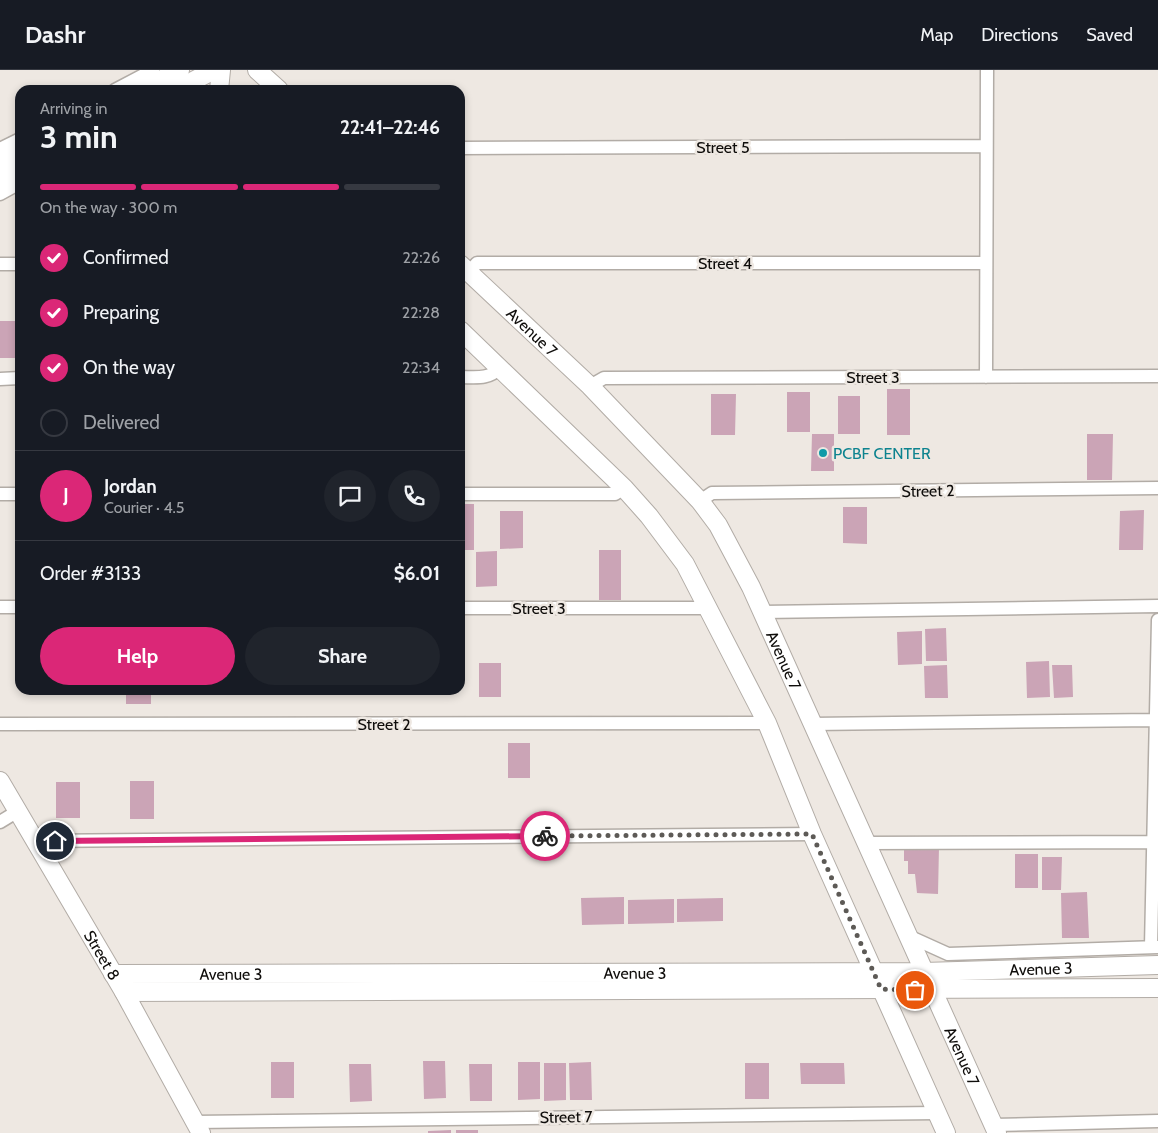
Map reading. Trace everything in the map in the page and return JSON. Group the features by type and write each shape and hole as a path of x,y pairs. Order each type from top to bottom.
{"main road":[{"path":"146,81 180,70"},
{"path":"188,85 200,80 214,70"},
{"path":"220,85 221,70"},
{"path":"257,70 273,81"},
{"path":"0,162 15,154"},
{"path":"0,179 15,172"},
{"name":"Avenue 7","path":"465,269 590,386 700,500 718,524 763,612 906,935 995,1129"},
{"path":"465,335 624,488 685,564 767,723 812,834 946,1133"},
{"name":"Street 8","path":"0,781 124,992 198,1127"},
{"name":"Avenue 3","path":"113,974 923,972 978,962 1158,965"},
{"name":"Avenue 3","path":"124,992 881,989 932,991 1158,988"}],"street":[{"path":"986,377 987,70"},
{"path":"132,85 146,81"},
{"path":"0,149 15,141"},
{"name":"Street 5","path":"465,148 986,146"},
{"path":"0,194 15,186"},
{"name":"Street 4","path":"465,268 477,263 986,263"},
{"path":"0,264 15,264"},
{"path":"465,377 494,375 499,368"},
{"name":"Street 3","path":"590,386 604,378 1158,376"},
{"path":"0,378 15,378"},
{"path":"465,494 615,494 624,488"},
{"name":"Street 2","path":"700,500 712,493 1158,488"},
{"path":"0,494 15,494"},
{"path":"763,612 1158,606"},
{"path":"0,607 15,607"},
{"name":"Street 3","path":"465,608 708,608"},
{"path":"906,935 948,954 978,962 1155,947 1153,842 1158,620"},
{"path":"812,724 1155,720"},
{"name":"Street 2","path":"0,724 767,723"},
{"path":"0,822 18,811"},
{"path":"35,841 812,834"},
{"path":"865,843 1153,842"},
{"name":"Street 7","path":"198,1127 937,1113"},
{"path":"995,1129 1158,1121"}],"building":[{"path":"0,321 15,321 15,358 0,358"},
{"path":"887,389 910,389 910,435 887,435"},
{"path":"787,392 810,392 810,432 787,432"},
{"path":"711,394 736,394 735,435 711,435"},
{"path":"838,396 860,396 860,434 838,434"},
{"name":"PCBF CENTER","path":"812,434 834,434 834,471 811,471"},
{"path":"1087,434 1113,434 1112,480 1087,480"},
{"path":"465,504 474,504 474,550 465,550"},
{"path":"843,507 867,507 867,544 843,543"},
{"path":"1144,510 1143,550 1119,550 1120,511"},
{"path":"500,511 523,511 523,548 500,549"},
{"path":"599,550 621,550 621,600 599,600"},
{"path":"497,551 497,586 476,587 476,552"},
{"path":"946,628 947,661 926,661 925,629"},
{"path":"922,631 922,664 898,665 897,632"},
{"path":"1049,661 1050,697 1027,698 1026,662"},
{"path":"479,663 501,663 501,697 479,697"},
{"path":"947,665 948,698 925,698 924,666"},
{"path":"1052,665 1072,665 1073,697 1054,698"},
{"path":"126,695 151,695 151,704 126,704"},
{"path":"508,743 530,743 530,778 508,778"},
{"path":"130,781 154,781 154,819 130,819"},
{"path":"56,782 80,782 80,818 56,818"},
{"path":"904,847 939,847 938,894 917,893 915,874 908,874 908,861 904,861"},
{"path":"1015,854 1038,854 1038,888 1015,888"},
{"path":"1042,857 1062,857 1061,890 1042,890"},
{"path":"1087,892 1089,938 1062,938 1061,893"},
{"path":"624,897 624,924 582,925 581,898"},
{"path":"723,898 723,921 677,922 677,899"},
{"path":"674,899 674,923 628,924 628,900"},
{"path":"423,1061 445,1061 446,1098 424,1099"},
{"path":"271,1062 294,1062 294,1098 271,1098"},
{"path":"518,1062 540,1062 540,1099 518,1100"},
{"path":"591,1062 592,1100 570,1100 569,1063"},
{"path":"544,1063 566,1063 566,1100 544,1101"},
{"path":"745,1063 769,1063 769,1099 745,1099"},
{"path":"800,1063 844,1063 845,1084 801,1084"},
{"path":"349,1064 371,1064 372,1101 350,1102"},
{"path":"469,1064 492,1064 492,1101 470,1101"},
{"path":"451,1130 451,1133 428,1133 428,1131"},
{"path":"456,1130 478,1130 478,1133 456,1133"}],"way so far":[{"path":"545,836 812,834 875,971 881,989 915,990"}],"place":[{"name":"PCBF CENTER","path":"823,453"}],"route":[{"path":"55,841 545,836"}]}
